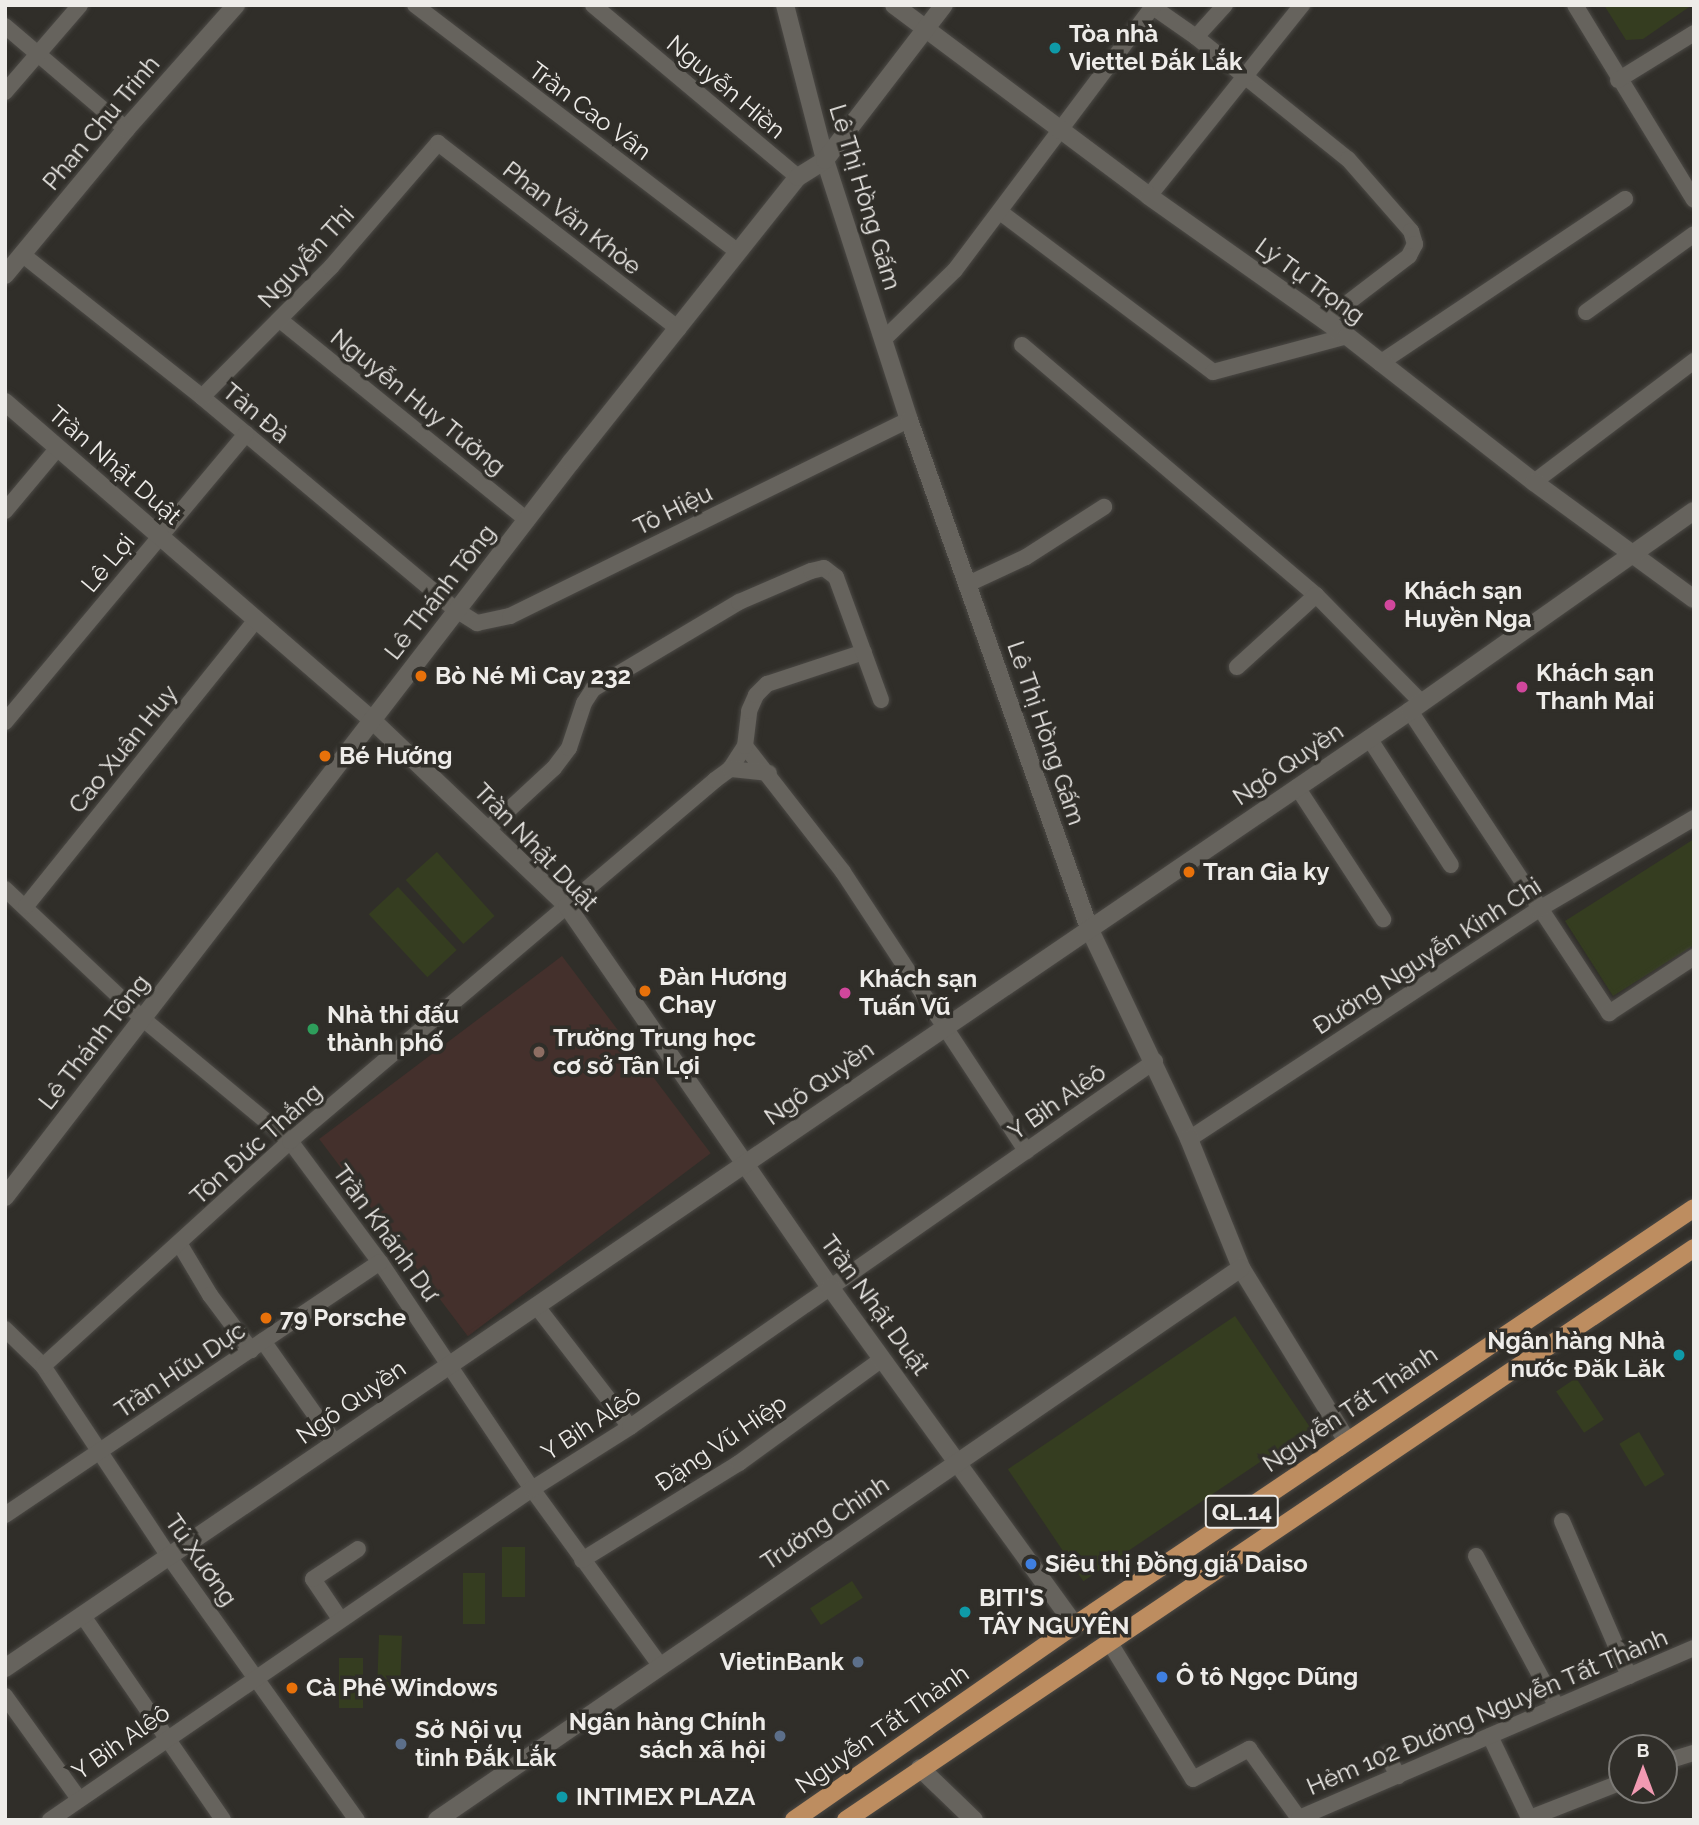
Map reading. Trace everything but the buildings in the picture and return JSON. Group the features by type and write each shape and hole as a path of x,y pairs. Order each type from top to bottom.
{"main road":[{"name":"Nguyễn Tất Thành","path":"794,1820 1075,1625 1694,1208"},
{"name":"QL.14","path":"846,1820 1694,1248"},
{"path":"903,1744 920,1768"}],"street":[{"path":"5,92 36,52 80,5"},
{"name":"Phan Chu Trinh","path":"5,275 126,129 236,5"},
{"name":"Trần Cao Vân","path":"415,5 738,252"},
{"name":"Nguyễn Hiền","path":"593,5 798,177"},
{"name":"Lê Thị Hồng Gấm","path":"785,5 825,160 909,420 1089,928 1189,1139 1241,1268 1347,1441"},
{"name":"Lý Tự Trọng","path":"894,5 1149,196 1347,336 1630,555 1694,599"},
{"name":"Lê Thánh Tông","path":"5,1197 456,610 738,252 798,177 825,160 944,5"},
{"path":"1196,37 1225,5"},
{"path":"1149,196 1302,5"},
{"path":"1575,5 1618,80 1694,200"},
{"path":"884,339 955,270 1062,132 1153,6 1196,37 1242,77 1348,159 1412,231 1415,244 1409,256 1324,321"},
{"path":"5,26 126,129"},
{"path":"1618,80 1694,33"},
{"name":"Nguyễn Thi","path":"202,397 331,267 438,143"},
{"name":"Phan Văn Khòe","path":"438,143 679,328"},
{"path":"1380,363 1625,199"},
{"path":"1000,212 1213,372 1347,336"},
{"path":"1586,312 1694,233"},
{"name":"Tản Đà","path":"23,255 202,397 456,610"},
{"name":"Nguyễn Huy Tưởng","path":"280,320 527,520"},
{"path":"1022,345 1316,595 1416,706 1539,909 1609,1013 1694,957"},
{"path":"1534,482 1694,361"},
{"name":"Trần Nhật Duật","path":"5,402 372,720 567,906 747,1163 830,1287 1075,1625"},
{"name":"Tô Hiệu","path":"456,610 477,623 510,616 909,420"},
{"name":"Lê Lợi","path":"5,722 246,434"},
{"path":"5,511 57,449"},
{"path":"968,584 1026,557 1104,507"},
{"name":"Ngô Quyền","path":"5,1668 170,1558 450,1363 537,1308 945,1026 1416,706 1694,511"},
{"path":"487,830 554,768 569,748 584,703 593,689 762,590 819,568 831,570 881,700"},
{"path":"1237,667 1316,595"},
{"name":"Cao Xuân Huy","path":"26,906 255,621"},
{"path":"864,652 767,684 755,695 749,711 745,746 769,773 843,872 1026,1151"},
{"path":"1369,738 1451,865"},
{"name":"Tôn Đức Thắng","path":"43,1366 290,1141 730,769 745,746"},
{"path":"730,769 769,773"},
{"path":"1297,787 1383,919"},
{"name":"Đường Nguyễn Kinh Chi","path":"1189,1139 1539,909 1694,818"},
{"name":"Trần Khánh Dư","path":"5,889 143,1019 290,1141 380,1262 532,1489 660,1665"},
{"name":"Y Bih Alêô","path":"50,1820 340,1619 532,1489 630,1427 1154,1061"},
{"path":"179,1243 210,1295 257,1345 335,1443"},
{"name":"Trần Hữu Dực","path":"5,1515 380,1262"},
{"name":"Trường Chinh","path":"436,1820 1241,1268"},
{"path":"537,1308 630,1427"},
{"name":"Tú Xương","path":"5,1329 43,1366 170,1558 258,1676 357,1820"},
{"name":"Đặng Vũ Hiệp","path":"582,1560 739,1463 882,1359"},
{"path":"1562,1521 1629,1676"},
{"path":"340,1619 313,1579 358,1549"},
{"path":"1476,1556 1557,1707"},
{"path":"83,1616 223,1820"},
{"path":"1110,1643 1193,1779 1249,1749 1300,1819"},
{"name":"Hẻm 102 Đường Nguyễn Tất Thành","path":"1300,1819 1694,1648"},
{"path":"5,1696 79,1799"},
{"path":"1490,1736 1530,1819 1608,1788"},
{"path":"1387,1755 1398,1776"},
{"path":"920,1768 974,1820"}],"shaded area":[{"name":"Trường Trung học cơ sở Tân Lợi","path":"562,956 711,1153 468,1336 319,1139"}],"green space":[{"path":"1604,5 1692,5 1643,39 1626,40"},
{"path":"1694,839 1694,945 1613,996 1565,921"},
{"path":"437,852 495,916 463,944 406,880"},
{"path":"398,887 457,950 427,977 369,914"},
{"path":"1235,1316 1310,1428 1083,1581 1008,1469"},
{"path":"1576,1378 1604,1419 1584,1433 1556,1391"},
{"path":"1639,1432 1665,1475 1645,1487 1619,1444"},
{"path":"502,1547 525,1547 525,1597 502,1597"},
{"path":"463,1573 485,1573 485,1624 463,1624"},
{"path":"852,1581 863,1598 821,1625 810,1608"},
{"path":"379,1635 402,1636 400,1688 377,1687"},
{"path":"339,1658 363,1658 363,1708 339,1708"}],"place":[{"name":"Tòa nhà Viettel Đắk Lắk","path":"1055,48"},
{"name":"Khách sạn Huyền Nga","path":"1390,605"},
{"name":"Bò Né Mì Cay 232","path":"421,676"},
{"name":"Khách sạn Thanh Mai","path":"1522,687"},
{"name":"Bé Hướng","path":"325,756"},
{"name":"Tran Gia ky","path":"1189,872"},
{"name":"Đàn Hương Chay","path":"645,991"},
{"name":"Khách sạn Tuấn Vũ","path":"845,993"},
{"name":"Nhà thi đấu thành phố","path":"313,1029"},
{"name":"Trường Trung học cơ sở Tân Lợi","path":"539,1052"},
{"name":"79 Porsche","path":"266,1318"},
{"name":"Ngân hàng Nhà nước Đăk Lăk","path":"1679,1355"},
{"name":"Siêu thị Đồng giá Daiso","path":"1031,1564"},
{"name":"BITI'S TÂY NGUYÊN","path":"965,1612"},
{"name":"VietinBank","path":"858,1662"},
{"name":"Ô tô Ngọc Dũng","path":"1162,1677"},
{"name":"Cà Phê Windows","path":"292,1688"},
{"name":"Ngân hàng Chính sách xã hội","path":"780,1736"},
{"name":"Sở Nội vụ tỉnh Đắk Lắk","path":"401,1744"},
{"name":"INTIMEX PLAZA","path":"562,1797"}]}
